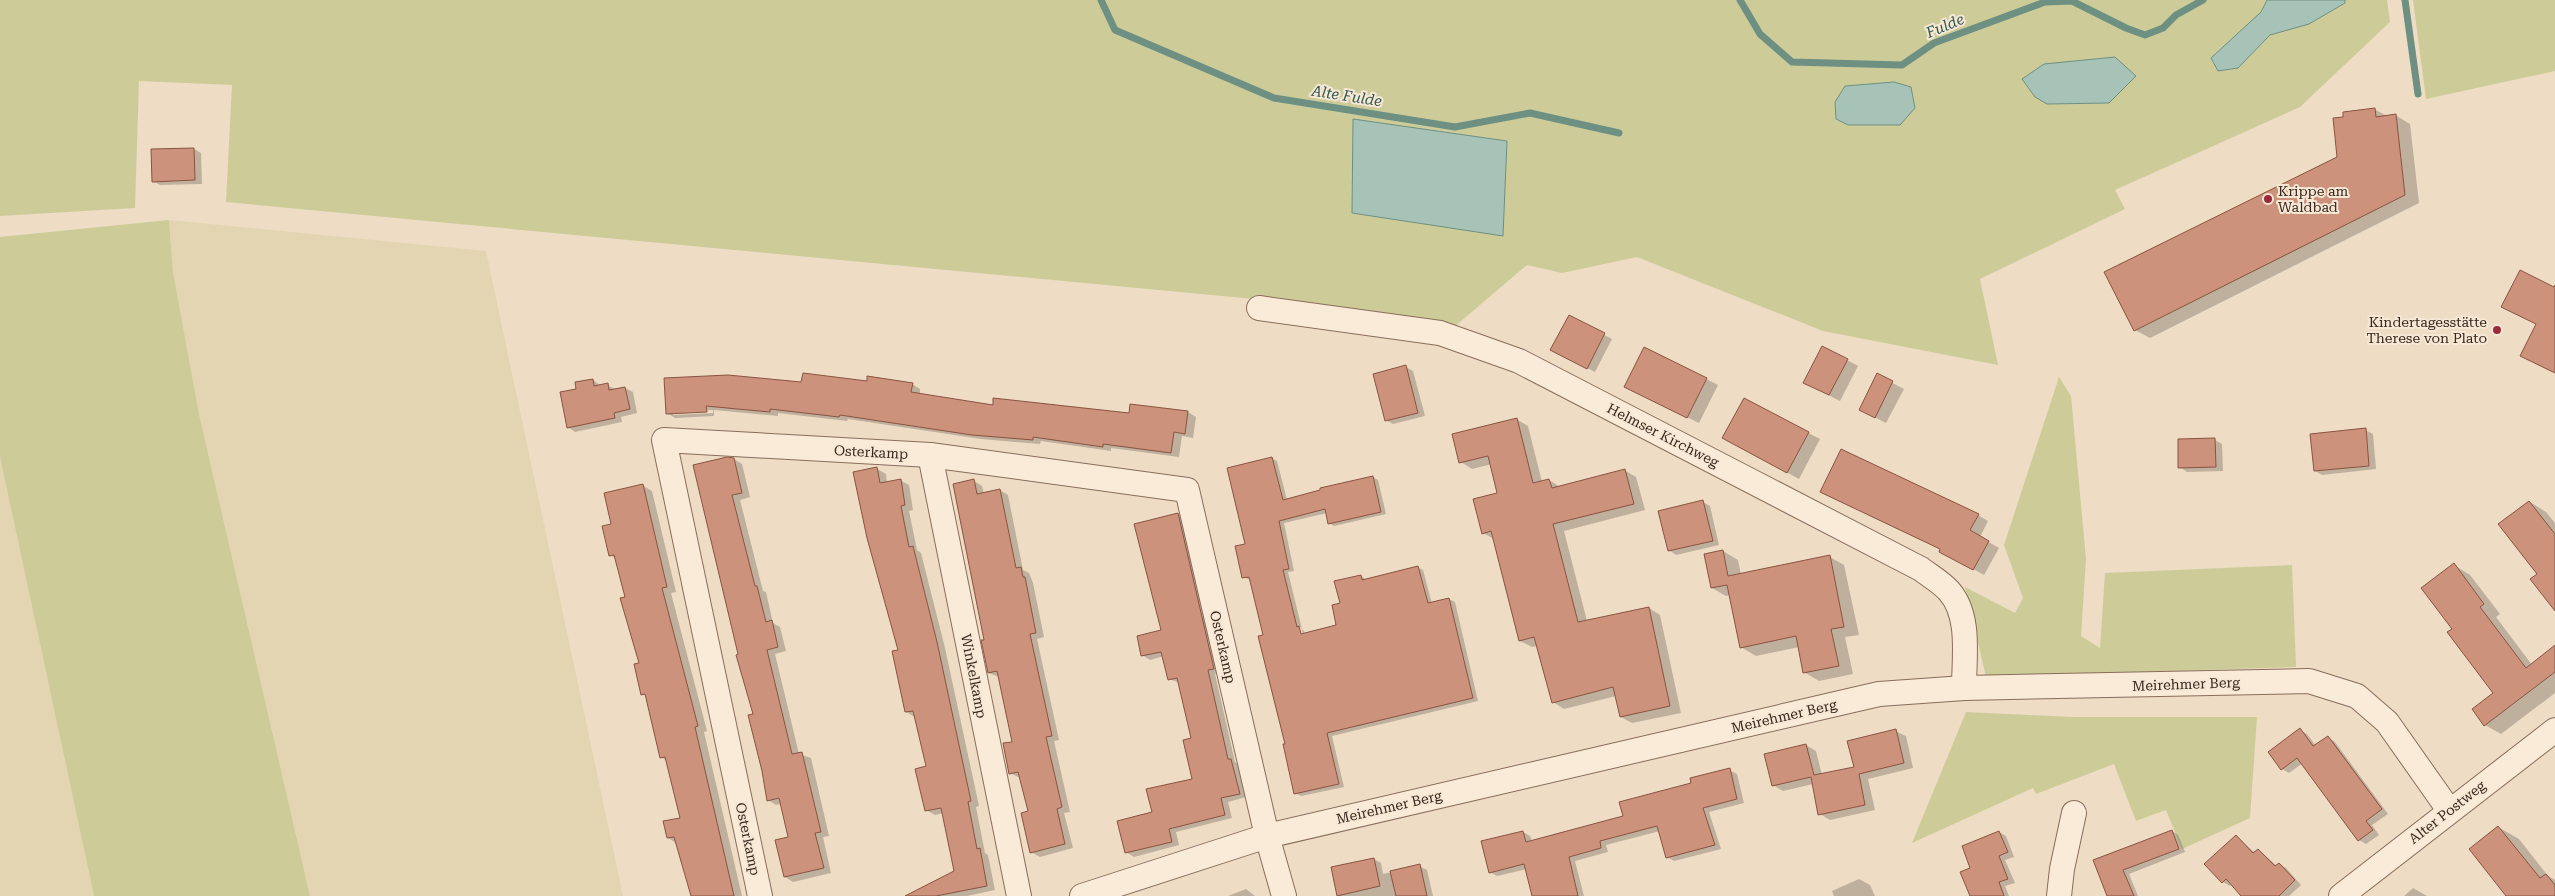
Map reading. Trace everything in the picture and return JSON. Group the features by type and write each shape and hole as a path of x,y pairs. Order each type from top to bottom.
{"street":[{"name":"Helmser Kirchweg","path":"1259,308 1440,333 1519,361 1921,569 1948,590 1958,603 1963,617 1964,688"},
{"name":"Osterkamp","path":"760,896 664,440 930,455 1187,490 1267,836"},
{"name":"Winkelkamp","path":"930,455 1019,896"},
{"name":"Meirehmer Berg","path":"1082,896 1267,836 1879,694 1964,688 2308,681 2357,696 2387,722 2449,810"},
{"name":"Alter Postweg","path":"2341,896 2449,810 2555,730"},
{"path":"2059,896 2062,869 2074,813"},
{"path":"1267,836 1284,896"}],"shaded area":[{"path":"0,0 2387,0 2390,22 2300,107 2115,190 2125,209 1980,279 1998,365 1823,331 1637,257 1562,273 1527,265 1453,328 1285,302 226,202 232,85 139,81 135,208 0,216"},
{"path":"2267,0 2345,0 2345,3 2309,24 2270,35 2238,68 2218,71 2211,58 2261,12"},
{"path":"2413,0 2555,0 2555,71 2426,99"},
{"path":"2115,57 2136,76 2109,103 2047,104 2035,97 2022,79 2044,64"},
{"path":"1894,82 1911,87 1915,108 1900,125 1848,125 1836,119 1835,102 1845,86"},
{"path":"1353,119 1507,141 1503,236 1352,213"},
{"path":"169,220 486,251 623,896 310,896 199,414 173,272"},
{"path":"169,220 173,272 199,414 310,896 94,896 0,457 0,237"},
{"path":"2059,377 2071,396 2086,559 2081,636 2100,648 2105,573 2292,565 2296,667 1986,677 1965,587 2015,613 2023,598 2004,545"},
{"path":"0,457 94,896 0,896"},
{"path":"1966,712 2072,717 2257,717 2250,818 2182,849 2166,810 2136,821 2114,764 2036,794 2033,788 1912,843"}],"building":[{"path":"2375,108 2376,117 2396,114 2405,195 2134,331 2104,272 2337,157 2333,118 2343,117 2343,112"},
{"path":"194,148 195,180 152,182 151,149"},
{"path":"2520,270 2554,287 2555,285 2555,373 2520,356 2536,324 2501,307"},
{"path":"1569,315 1605,333 1587,369 1550,350"},
{"path":"1822,346 1848,359 1829,395 1803,383"},
{"path":"1644,347 1707,378 1687,418 1624,387"},
{"path":"1406,365 1418,413 1385,421 1373,374"},
{"path":"803,373 867,381 867,376 913,383 911,392 993,405 993,398 1129,413 1130,404 1188,411 1185,434 1174,432 1171,453 1103,444 1103,447 1033,437 1033,440 972,435 840,415 839,417 770,409 770,412 706,406 707,412 666,414 664,378 728,375 801,382"},
{"path":"1877,373 1893,381 1875,418 1859,410"},
{"path":"593,379 594,386 608,383 609,390 625,387 630,409 614,413 615,418 567,428 560,392 576,389 575,382"},
{"path":"1744,398 1809,432 1787,473 1722,438"},
{"path":"1517,418 1533,483 1549,479 1552,488 1625,469 1634,504 1553,524 1578,622 1649,607 1670,706 1620,717 1613,687 1552,703 1534,637 1519,641 1491,531 1482,534 1473,499 1497,493 1488,456 1459,463 1452,434"},
{"path":"2366,428 2369,466 2314,471 2310,434"},
{"path":"2215,438 2216,467 2178,468 2178,439"},
{"path":"1841,449 1979,514 1970,530 1989,541 1973,570 1939,552 1940,549 1820,492"},
{"path":"727,457 734,458 742,493 732,495 755,586 757,586 766,622 772,620 778,647 767,650 792,754 802,752 821,832 815,833 824,868 784,877 775,840 788,837 779,798 767,801 762,771 748,715 753,714 736,655 738,654 693,465"},
{"path":"1272,457 1283,500 1320,490 1320,488 1373,476 1381,512 1328,524 1325,509 1279,521 1289,569 1283,570 1297,627 1299,626 1301,634 1336,625 1332,605 1340,603 1334,581 1361,575 1362,580 1418,566 1428,603 1449,598 1473,698 1327,733 1339,784 1294,794 1283,744 1285,744 1258,636 1263,635 1249,577 1242,578 1235,546 1245,544 1227,468"},
{"path":"877,467 880,483 901,479 905,505 901,506 909,547 913,546 937,642 971,801 968,802 977,849 980,848 987,886 936,896 905,896 954,871 941,808 925,811 915,769 926,766 913,711 905,712 892,651 898,650 867,538 853,472"},
{"path":"974,479 977,494 1000,489 1016,568 1021,567 1023,577 1025,577 1036,633 1030,634 1052,736 1046,737 1062,807 1057,809 1065,844 1030,853 1021,813 1028,811 1018,772 1009,774 1003,743 1012,742 997,671 988,673 981,640 984,640 953,484"},
{"path":"643,484 667,587 662,588 698,726 695,727 734,896 691,896 674,837 667,838 663,821 680,818 665,757 660,758 645,694 641,695 634,664 639,663 620,598 625,597 614,555 609,556 602,526 611,524 604,493"},
{"path":"1703,500 1713,541 1668,551 1658,511"},
{"path":"2529,501 2555,534 2555,611 2530,579 2537,574 2498,524"},
{"path":"1178,513 1214,669 1208,670 1228,759 1231,759 1240,794 1221,798 1225,815 1169,829 1172,842 1125,853 1117,821 1152,812 1146,789 1192,779 1183,740 1191,738 1177,678 1168,680 1161,652 1141,656 1137,636 1161,630 1134,524"},
{"path":"1723,550 1728,576 1830,555 1844,627 1831,629 1839,666 1803,673 1796,636 1740,648 1727,585 1711,588 1704,554"},
{"path":"2454,563 2484,604 2480,607 2526,668 2555,645 2555,672 2484,726 2472,709 2493,693 2447,632 2452,629 2421,588"},
{"path":"2300,728 2313,746 2328,736 2382,809 2366,821 2373,830 2358,841 2297,758 2281,770 2268,752"},
{"path":"1896,729 1904,763 1859,774 1865,805 1818,815 1811,777 1772,786 1764,754 1806,744 1814,775 1854,767 1847,741"},
{"path":"1730,768 1737,799 1703,808 1715,845 1666,858 1657,826 1600,841 1601,848 1569,857 1578,896 1532,896 1524,864 1489,873 1481,841 1523,831 1526,842 1623,816 1619,802 1691,783 1690,778"},
{"path":"2498,826 2540,878 2546,874 2555,885 2555,896 2506,896 2469,849"},
{"path":"2172,830 2179,849 2123,870 2134,896 2107,896 2093,860"},
{"path":"1999,831 2008,852 1999,856 2008,879 1999,882 2004,896 1970,896 1960,872 1970,868 1962,846"},
{"path":"2236,835 2253,853 2258,849 2275,866 2279,863 2295,880 2279,896 2241,896 2226,879 2222,883 2204,864"},
{"path":"1374,858 1380,886 1337,896 1331,867"},
{"path":"1420,864 1427,896 1396,896 1390,871"}],"waterway":[{"name":"Alte Fulde","path":"1101,0 1115,30 1274,98 1455,127 1530,113 1619,133"},
{"name":"Fulde","path":"1740,0 1760,34 1792,62 1902,65 1934,43 2045,2 2072,1 2126,28 2145,35 2163,28 2176,15 2203,0"},
{"path":"2405,0 2418,94"}],"place":[{"name":"Krippe am Waldbad","path":"2268,199"},
{"name":"Kindertagesstätte Therese von Plato","path":"2497,330"}]}
